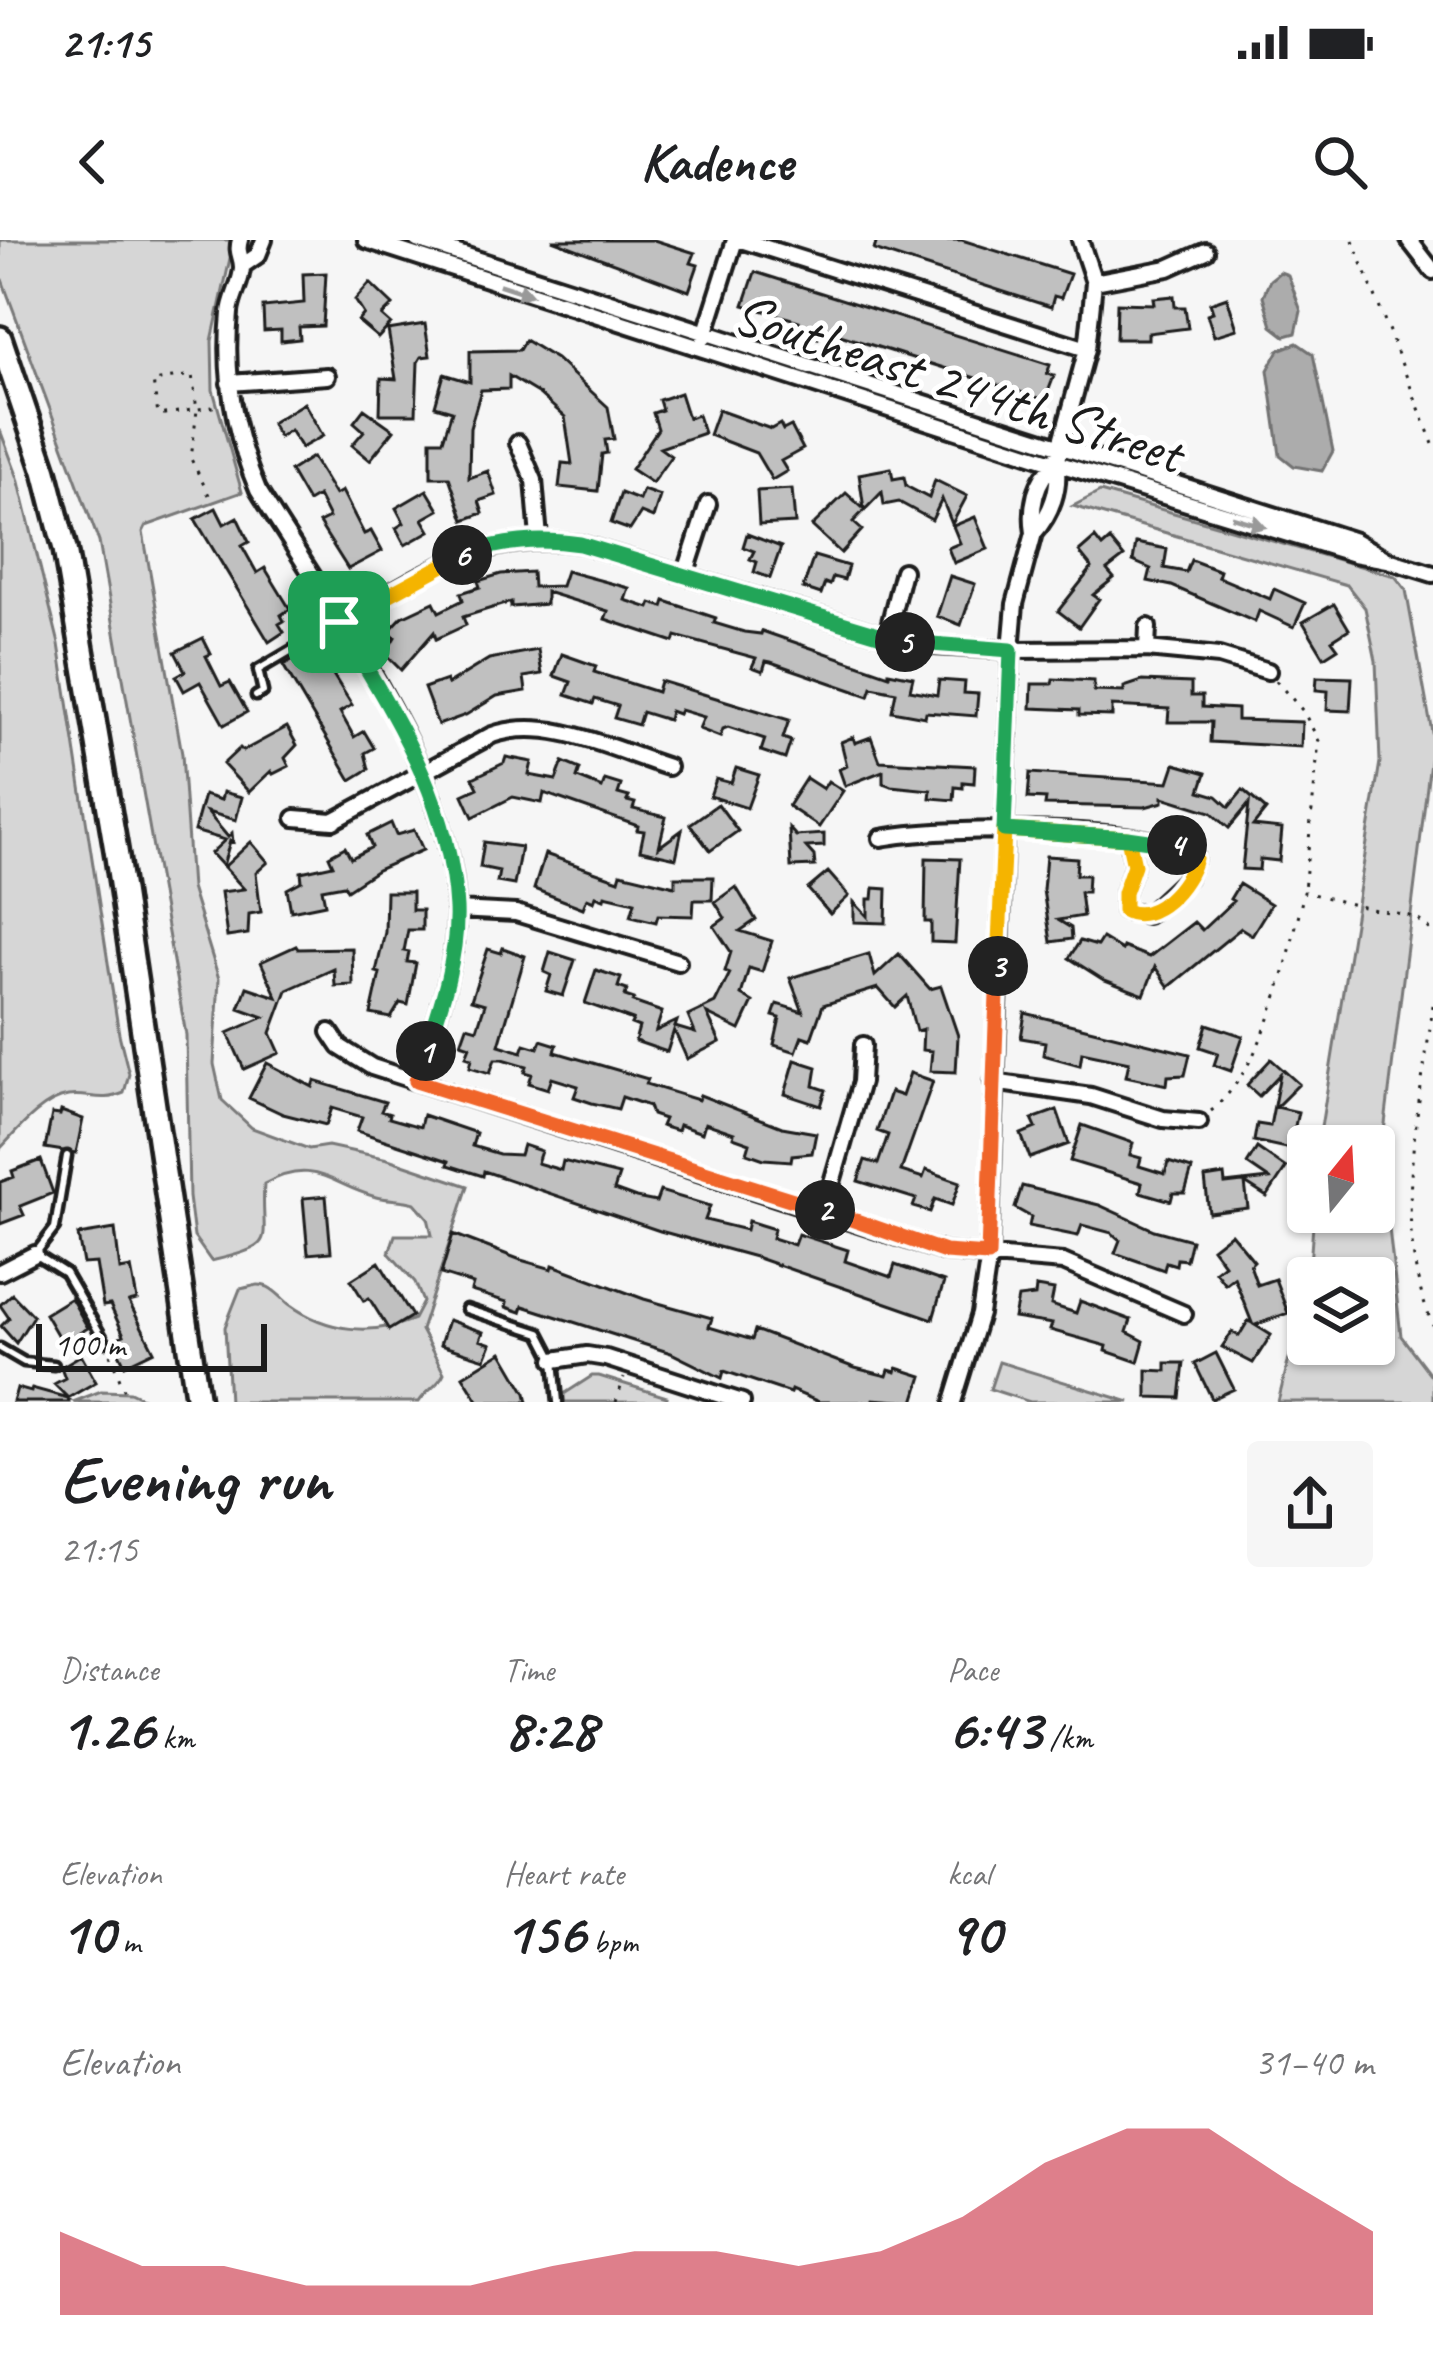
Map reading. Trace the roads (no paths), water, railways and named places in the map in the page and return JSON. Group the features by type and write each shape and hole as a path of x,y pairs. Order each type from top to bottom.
{"main road":[{"path":"0,338 40,452 70,572 198,1402"}],"street":[{"path":"240,240 237,251 242,266 231,303 229,383 242,451 258,490 426,774 445,835 456,910 445,992 416,1081"},
{"path":"242,266 258,255 264,240"},
{"name":"Southeast 244th Street","path":"366,240 703,342 1354,554 1433,574"},
{"name":"Southeast 244th Street","path":"417,240 703,342"},
{"path":"703,342 738,240 1087,349"},
{"path":"953,1402 973,1343 988,1255 1015,604 1034,533 1031,515 1042,473 1058,456 1087,349 1094,282 1080,240"},
{"path":"1408,240 1433,271"},
{"path":"1094,282 1168,268 1203,246"},
{"path":"229,383 327,376"},
{"path":"518,443 533,479 539,538"},
{"path":"685,575 708,504"},
{"path":"339,622 458,556 539,538 580,544 915,645 1147,649 1220,656 1268,671"},
{"path":"886,638 903,571"},
{"path":"1147,649 1148,627"},
{"path":"295,818 333,821 492,735 526,726 668,767"},
{"path":"881,838 915,831 1004,830 1128,838 1173,844 1195,858 1187,878 1147,915 1124,910 1124,893 1134,865 1128,838"},
{"path":"456,910 516,913 678,962"},
{"path":"330,1032 352,1057 416,1081 945,1252 1063,1262 1184,1313"},
{"path":"824,1210 861,1082 863,1045"},
{"path":"993,1082 1091,1096 1163,1119 1198,1122"},
{"path":"0,1272 35,1254"},
{"path":"554,1360 587,1355 742,1402"}],"lane":[{"path":"256,696 263,692 258,670 339,622"},
{"path":"68,1156 55,1228 35,1254 64,1273 105,1342"},
{"path":"466,1309 540,1333 554,1360 558,1402"},
{"path":"0,1348 24,1362 54,1365"}]}
